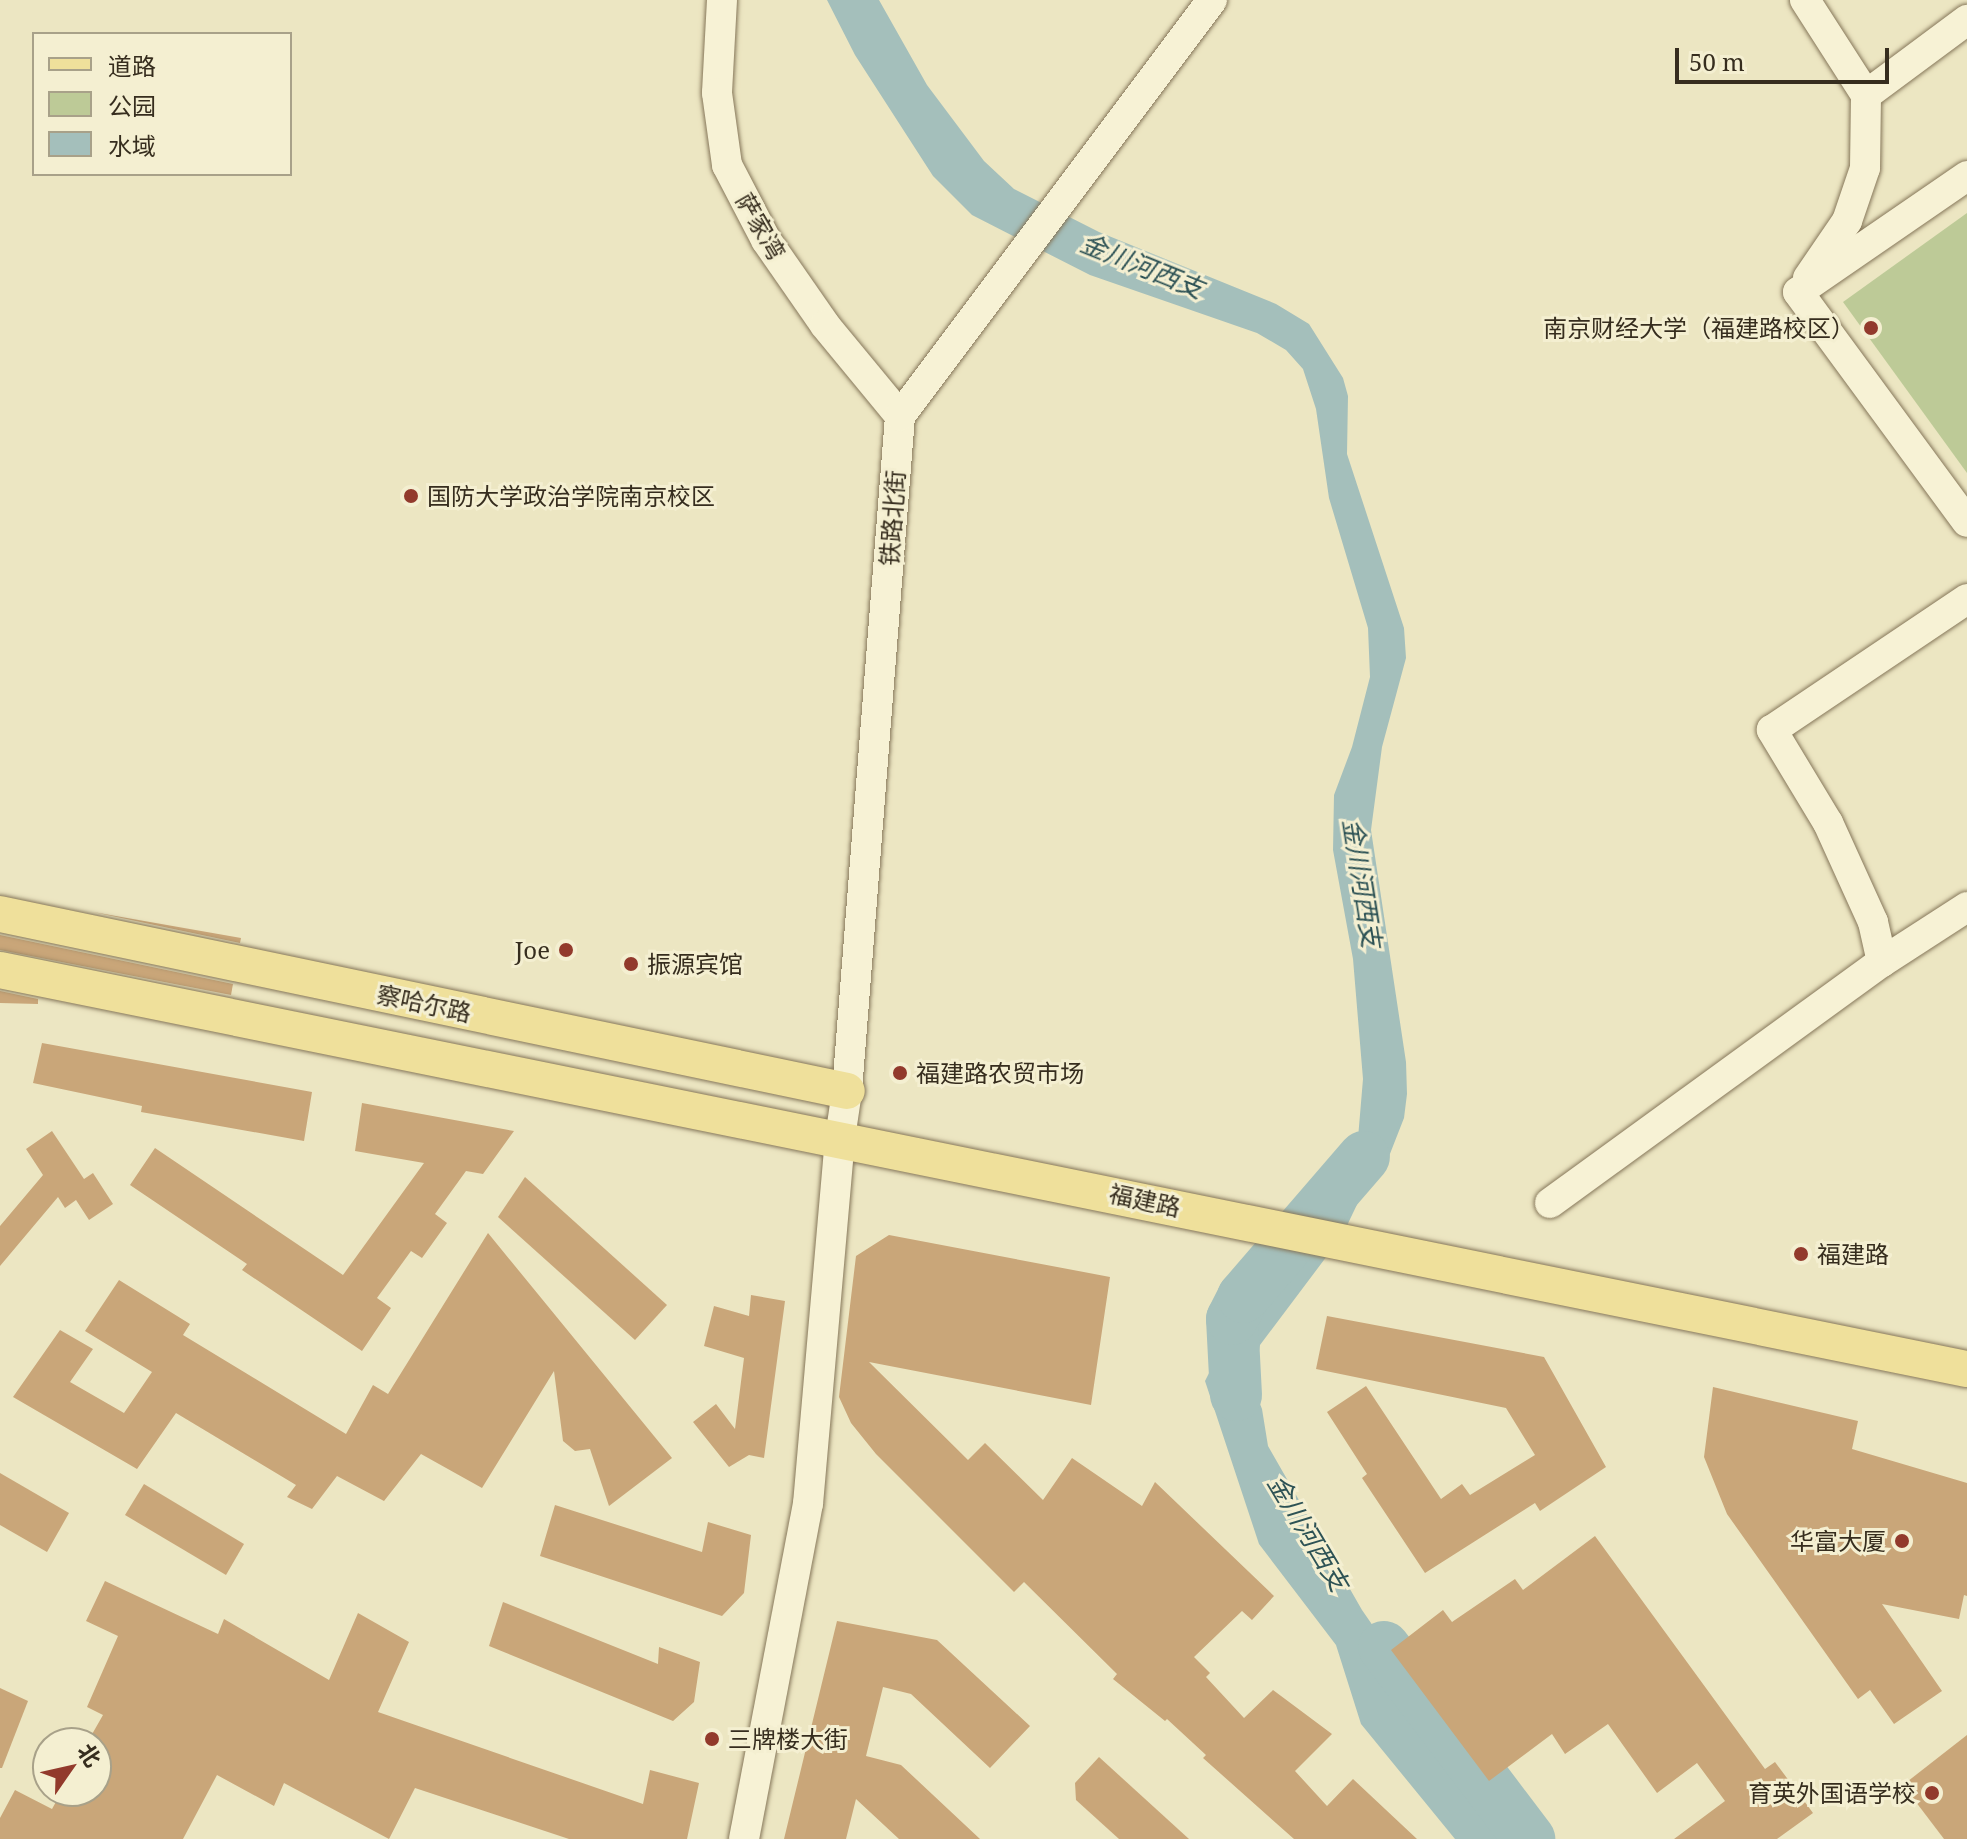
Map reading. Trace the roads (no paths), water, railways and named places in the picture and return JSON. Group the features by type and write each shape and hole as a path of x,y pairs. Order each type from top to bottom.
{"main road":[{"name":"察哈尔路","path":"0,914 847,1091"},
{"name":"察哈尔路","path":"0,970 840,1138"},
{"name":"福建路","path":"840,1138 1967,1369"}],"street":[{"name":"萨家湾","path":"722,0 717,93 727,165 766,240 799,289 900,416"},
{"path":"900,416 1212,0"},
{"path":"1798,292 1847,221 1865,168 1866,95 1805,0"},
{"path":"1866,95 1967,20"},
{"path":"1798,292 1967,176"},
{"path":"1798,292 1967,522"},
{"name":"铁路北街","path":"840,1138 847,1091 900,416"},
{"path":"1882,962 1873,922 1828,823 1772,730 1967,599"},
{"path":"1550,1203 1882,962 1967,907"},
{"path":"744,1839 808,1504 840,1138"}],"water":[{"path":"827,0 879,0 927,85 984,161 1014,189 1099,232 1276,304 1309,324 1343,378 1348,396 1347,454 1404,628 1406,658 1382,747 1371,830 1406,1062 1407,1094 1404,1118 1386,1164 1363,1192 1342,1236 1260,1345 1253,1386 1262,1409 1268,1446 1362,1610 1454,1743 1529,1839 1455,1839 1361,1724 1336,1645 1259,1544 1205,1381 1250,1292 1308,1230 1335,1176 1357,1150 1363,1079 1353,959 1333,850 1334,795 1352,747 1370,677 1368,628 1329,498 1316,409 1303,369 1286,350 1257,333 1090,275 972,215 933,176 855,55"}],"waterway":[{"name":"金川河西支","path":"1236,1395 1232,1319 1243,1297 1364,1157"},
{"name":"金川河西支","path":"1384,1647 1529,1839"}],"place":[{"name":"南京财经大学（福建路校区）","path":"1871,328"},
{"name":"国防大学政治学院南京校区","path":"411,496"},
{"name":"Joe","path":"566,950"},
{"name":"振源宾馆","path":"631,964"},
{"name":"福建路农贸市场","path":"900,1073"},
{"name":"福建路","path":"1801,1254"},
{"name":"华富大厦","path":"1902,1541"},
{"name":"三牌楼大街","path":"712,1739"},
{"name":"育英外国语学校","path":"1932,1793"}]}
